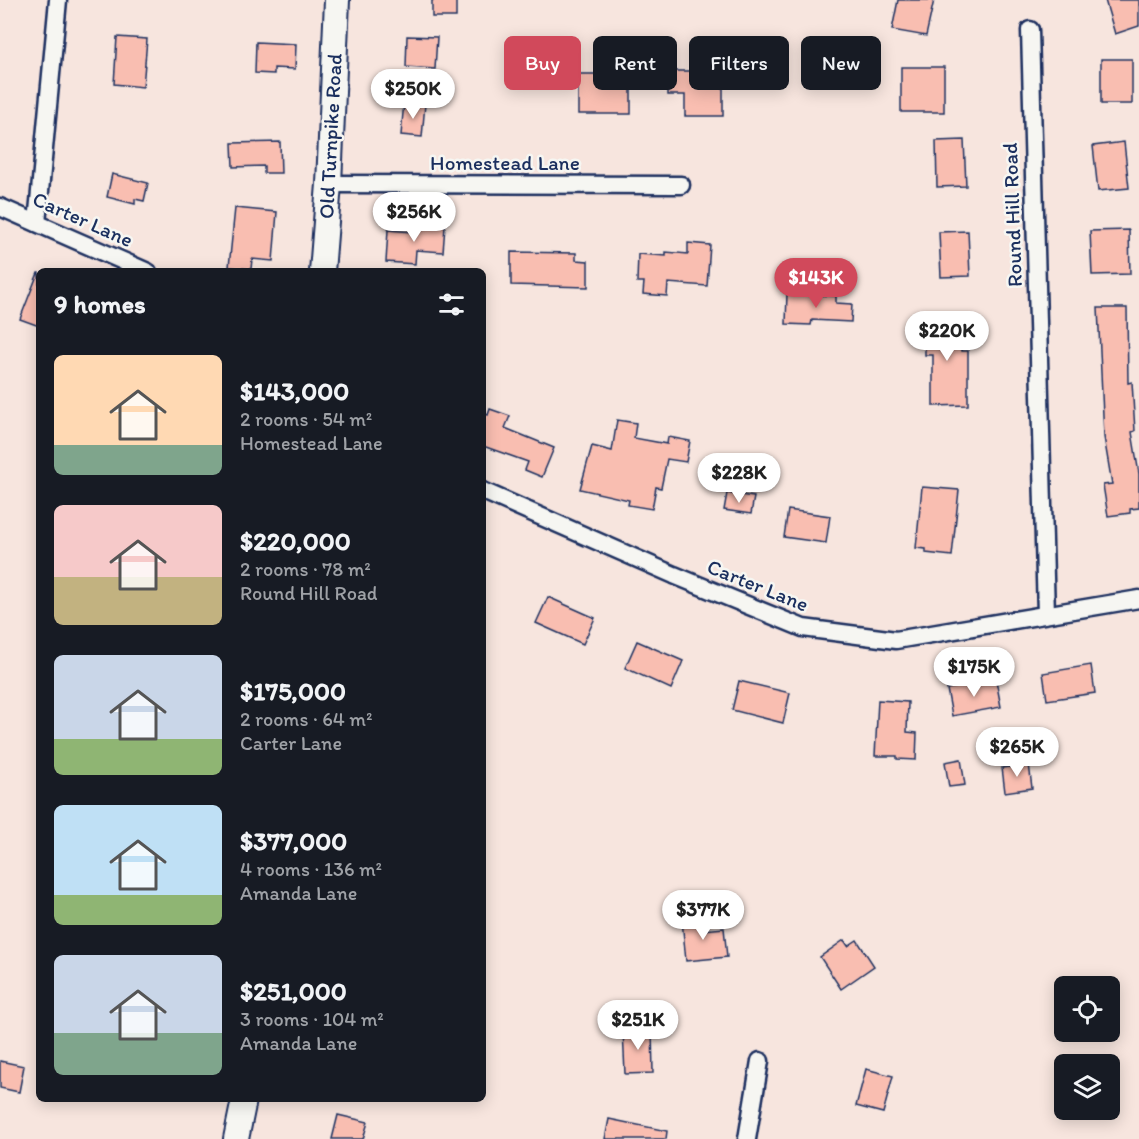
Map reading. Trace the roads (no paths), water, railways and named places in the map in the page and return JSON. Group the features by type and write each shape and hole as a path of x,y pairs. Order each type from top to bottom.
{"main road":[{"name":"Old Turnpike Road","path":"322,268 329,184 337,0"},
{"path":"236,1139 244,1102"}],"street":[{"path":"37,223 58,0"},
{"name":"Round Hill Road","path":"1030,30 1046,614"},
{"name":"Homestead Lane","path":"329,184 681,185"},
{"name":"Carter Lane","path":"0,207 139,268"},
{"name":"Carter Lane","path":"486,493 803,628 896,640 1139,599"},
{"path":"747,1139 760,1061"}]}
